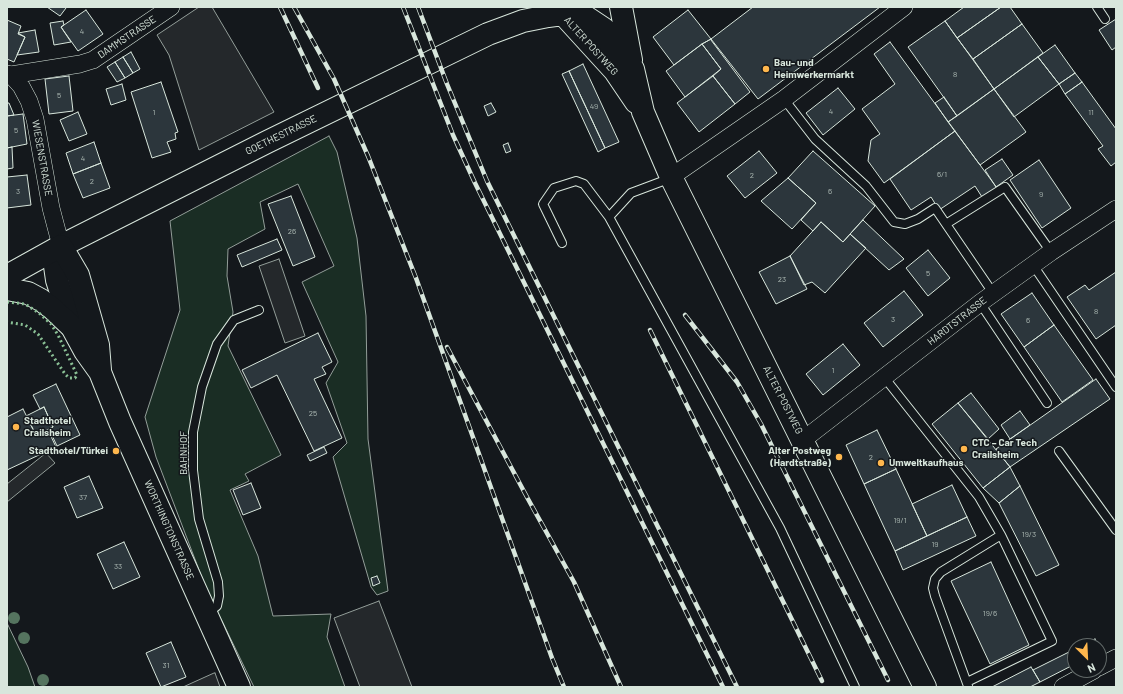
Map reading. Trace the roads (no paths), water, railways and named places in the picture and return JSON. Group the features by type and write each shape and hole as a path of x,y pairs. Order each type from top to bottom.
{"main road":[{"path":"620,7 633,69"},
{"name":"ALTER POSTWEG","path":"568,9 586,17 604,29 633,69 643,112 671,177 925,687"},
{"name":"ALTER POSTWEG","path":"568,9 615,71 643,112"},
{"name":"GOETHESTRASSE","path":"7,276 61,246 267,142 488,34 523,21 568,9"},
{"name":"WORTHINGTONSTRASSE","path":"61,246 55,266 56,280 72,327 85,351 100,372 120,422 239,687"},
{"name":"WORTHINGTONSTRASSE","path":"61,246 78,275 98,345 100,372"},
{"name":"WORTHINGTONSTRASSE","path":"7,289 28,293 41,300 72,327"}],"street":[{"name":"DAMMSTRASSE","path":"9,74 80,64 93,60 172,7"},
{"path":"671,177 784,99 904,7"},
{"name":"WIESENSTRASSE","path":"9,74 21,86 29,101 35,118 51,208 61,246"},
{"name":"HARDTSTRASSE","path":"803,440 987,298 1051,252 1116,209"},
{"path":"1107,663 1116,658"},
{"path":"1063,687 1079,678"}],"lane":[{"path":"1097,7 1105,19"},
{"path":"784,99 815,139 866,186 894,222 905,224 918,219 935,208 946,224 1047,404"},
{"path":"609,217 631,193 671,177"},
{"path":"562,243 543,204 554,188 576,181 584,184 609,217 780,528 855,687"},
{"path":"946,224 1005,187 1051,252"},
{"path":"1033,265 1116,387"},
{"name":"BAHNHOF","path":"207,614 217,606 219,596 218,582 199,519 193,470 193,432 202,387 217,344 234,320 259,310"},
{"path":"884,377 979,497 1001,535 1052,641 968,685 933,588 935,579 941,572 1001,535"},
{"path":"1059,451 1116,530"}],"railway":[{"path":"280,7 318,88"},
{"path":"294,7 334,79 368,156 416,278 552,658 564,687"},
{"path":"403,7 453,135 475,183 723,687"},
{"path":"418,7 447,84 487,181 737,687"},
{"path":"685,315 737,382 761,424 888,680"},
{"path":"650,330 822,681"},
{"path":"447,347 574,582 621,687"}],"place":[{"name":"Bau- und Heimwerkermarkt","path":"766,69"},
{"name":"Stadthotel Crailsheim","path":"16,427"},
{"name":"CTC – Car Tech Crailsheim","path":"964,449"},
{"name":"Stadthotel/Türkei","path":"116,451"},
{"name":"Alter Postweg (Hardtstraße)","path":"839,457"},
{"name":"Umweltkaufhaus","path":"881,463"}]}
